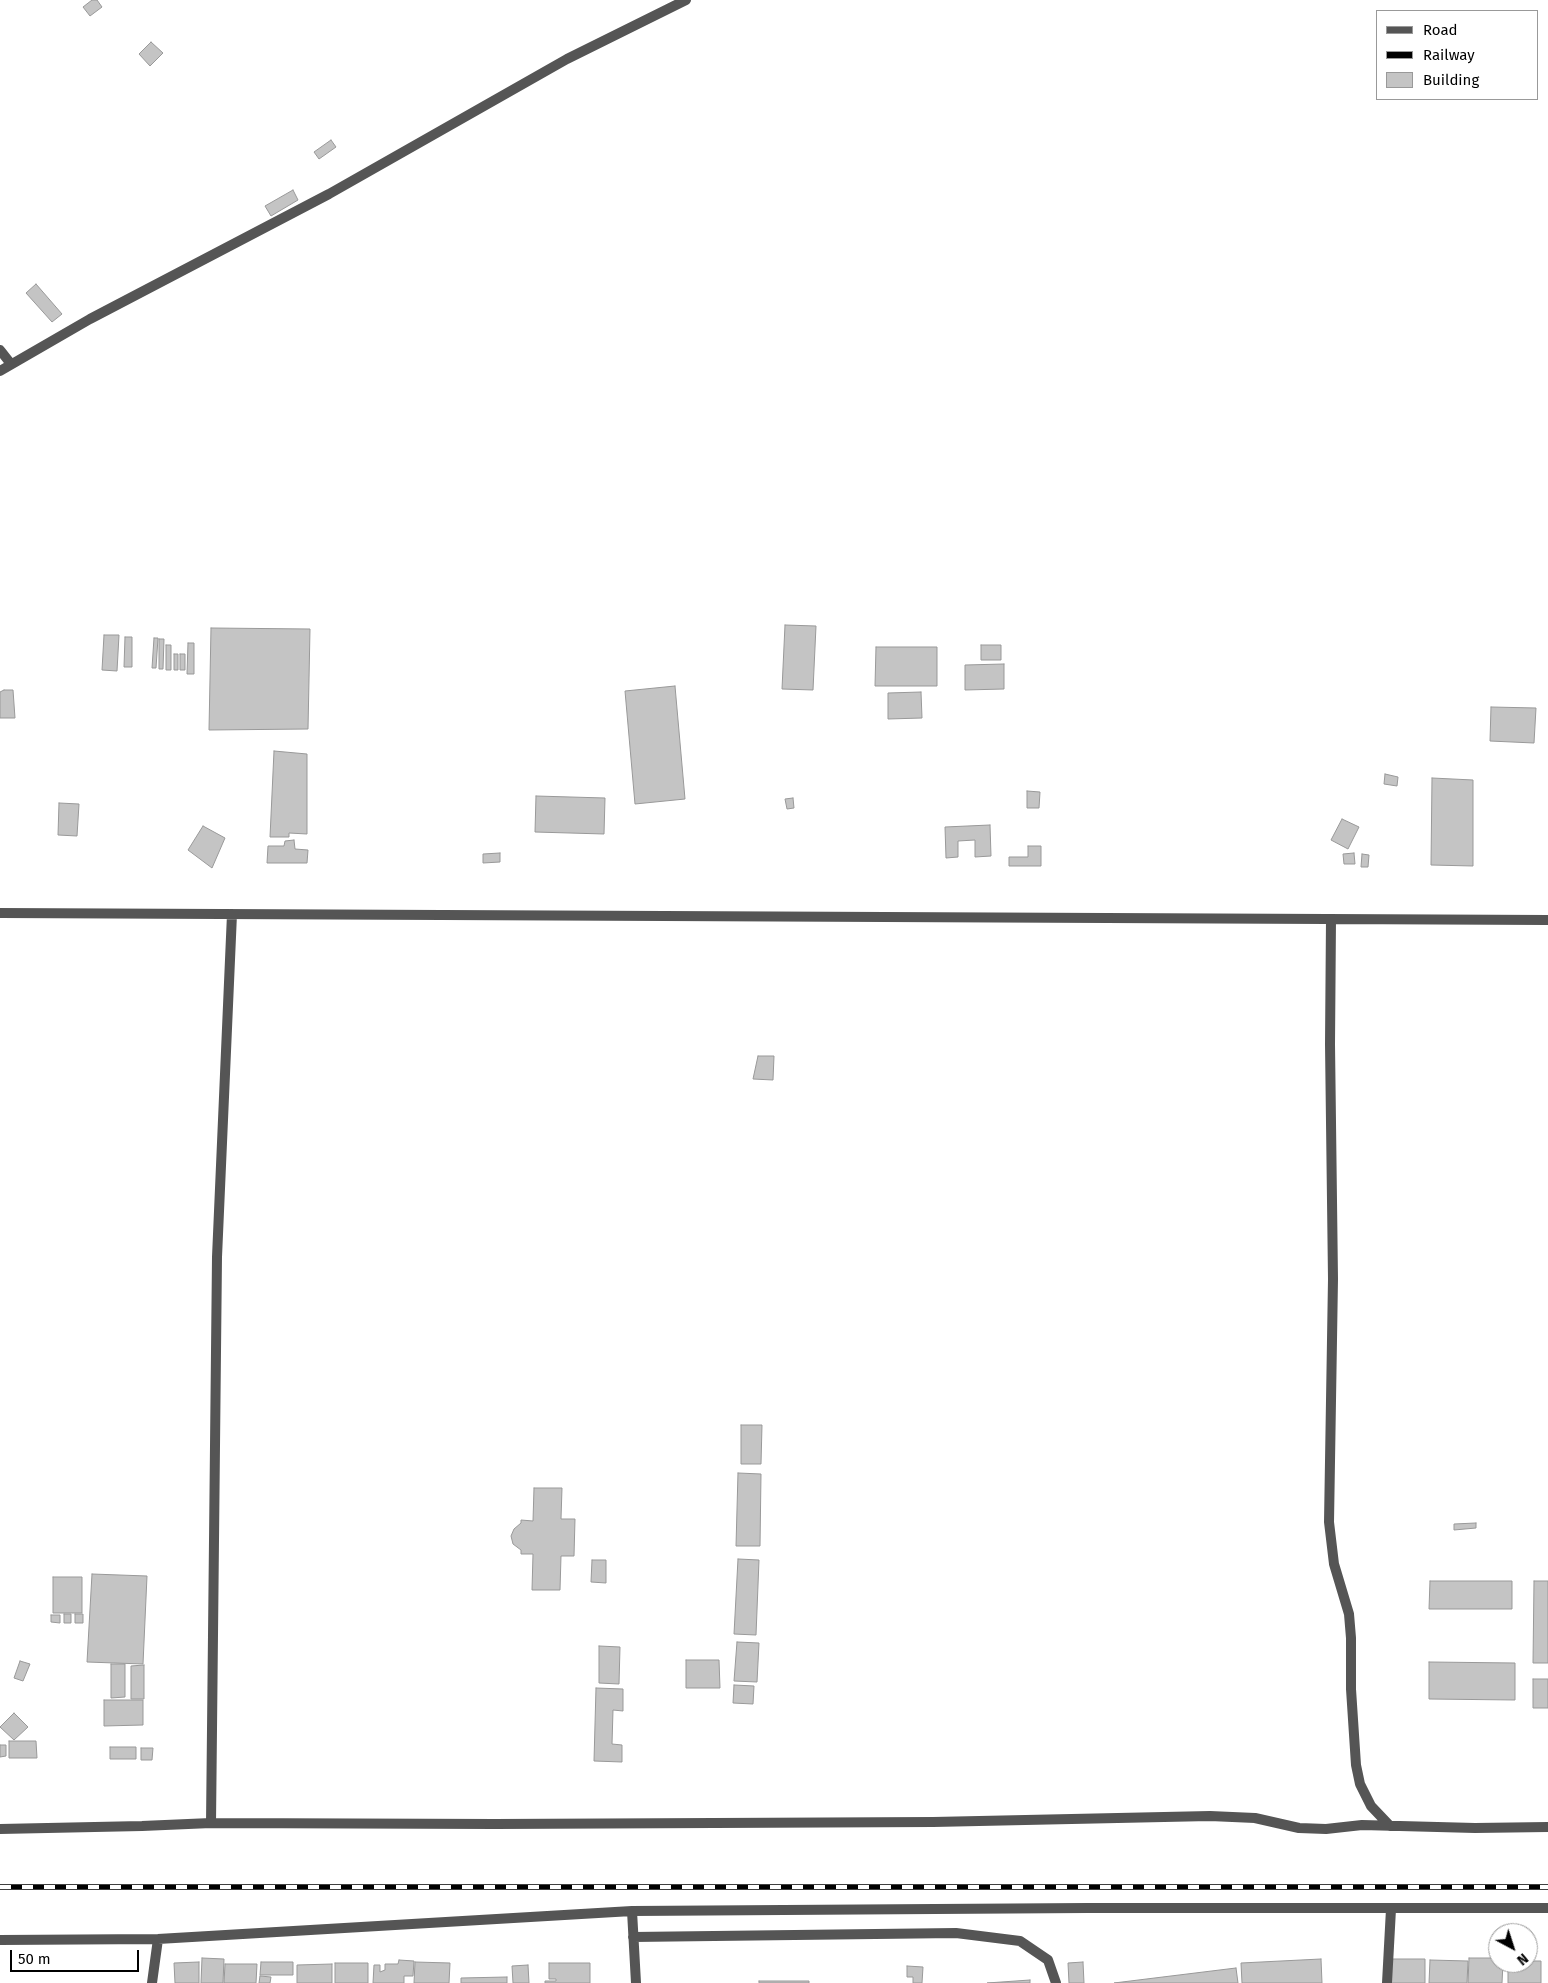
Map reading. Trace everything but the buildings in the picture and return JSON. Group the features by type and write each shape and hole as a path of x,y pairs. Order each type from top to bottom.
{"street":[{"path":"0,371 90,319 329,194 567,59 686,0"},
{"path":"0,350 11,364"},
{"path":"0,913 1548,920"},
{"path":"211,1822 217,1257 232,914"},
{"path":"1331,919 1332,1279 1329,1522 1334,1564 1349,1614 1351,1689 1358,1775 1360,1784 1371,1806 1390,1826"},
{"path":"0,1829 142,1826 211,1822 504,1824 933,1822 1210,1816 1255,1818 1299,1828 1326,1829 1362,1825 1475,1828 1548,1827"},
{"path":"0,1940 158,1939 632,1911 1087,1908 1548,1908"},
{"path":"1387,1983 1391,1909"},
{"path":"632,1911 636,1983"},
{"path":"634,1937 956,1933 1020,1941 1048,1960 1056,1983"},
{"path":"152,1983 158,1939"}],"railway":[{"path":"0,1887 1548,1887"}]}
